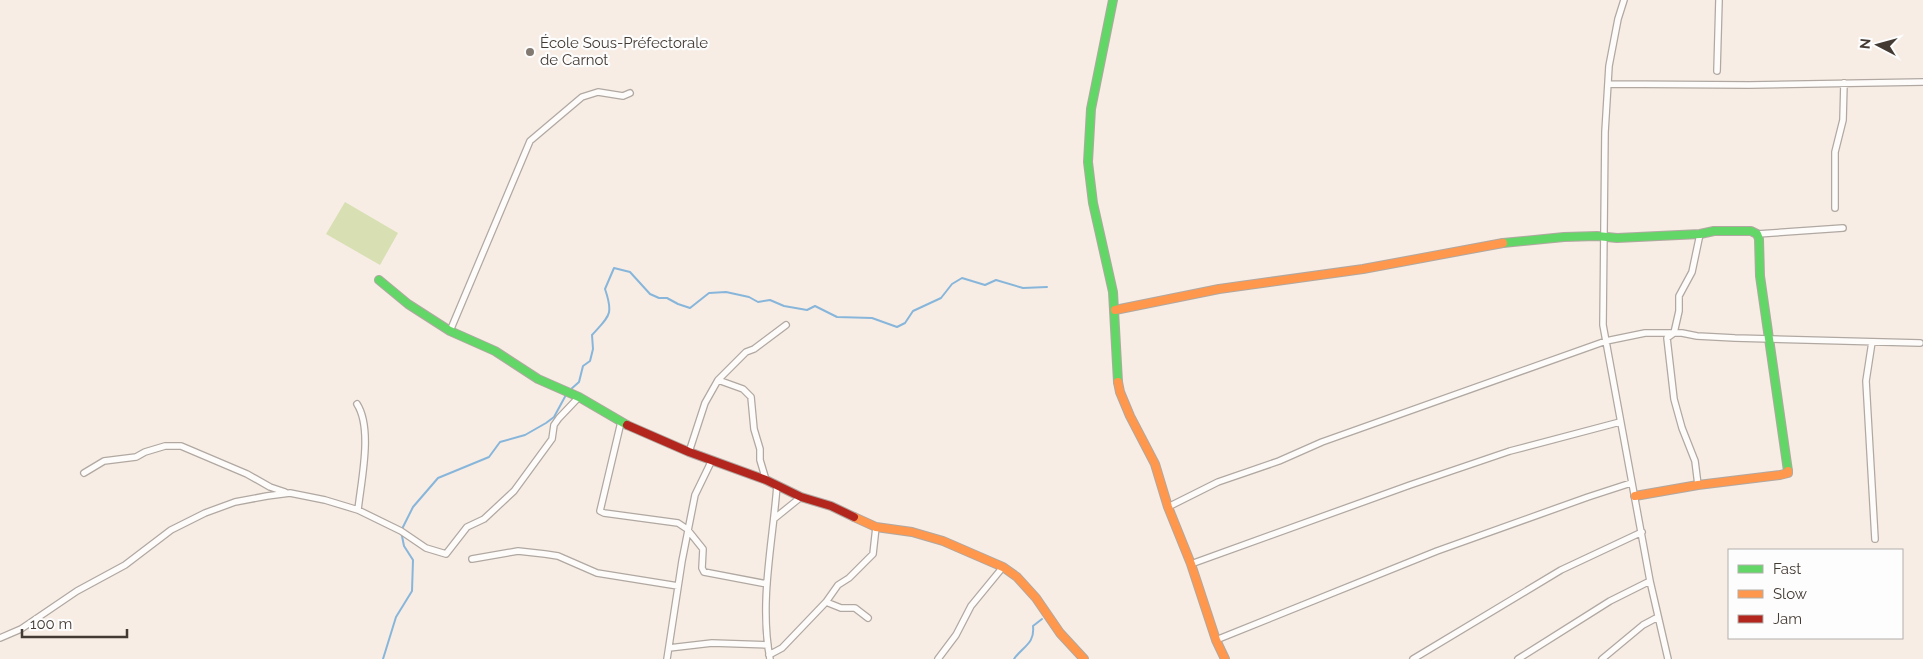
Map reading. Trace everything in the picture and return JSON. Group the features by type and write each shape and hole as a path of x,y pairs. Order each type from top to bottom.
{"street":[{"path":"1113,0 1091,109 1088,162 1093,203 1113,292 1117,377 1120,392 1130,416 1155,464 1168,507 1216,640 1225,659"},
{"path":"1624,0 1613,41 1604,132 1603,325 1650,581 1668,659"},
{"path":"1717,71 1719,0"},
{"path":"1608,84 1923,82"},
{"path":"1835,208 1835,152 1843,120 1844,83"},
{"path":"450,332 530,141 582,97 598,92 623,96 630,93"},
{"path":"1115,310 1233,287 1308,278 1382,266 1500,242 1534,238 1603,235 1616,238 1700,234 1714,231 1751,231 1757,234 1843,228"},
{"path":"1698,485 1695,461 1682,428 1674,399 1667,338 1674,333 1679,311 1679,296 1692,272 1700,234"},
{"path":"1635,496 1698,485 1788,473 1760,276 1759,239 1757,234"},
{"path":"379,280 408,304 450,332 495,352 538,379 579,397 621,422 689,452 777,484 801,497 831,506 876,527 912,532 943,541 1003,567 1016,577 1036,598 1060,633 1084,659"},
{"path":"689,452 705,403 718,380 746,352 754,349 786,325"},
{"path":"1168,507 1218,482 1279,461 1322,442 1606,341 1645,333 1674,333 1697,336 1770,339 1920,343"},
{"path":"1872,342 1866,381 1875,538"},
{"path":"718,380 743,388 751,397 754,429 766,480"},
{"path":"84,473 104,461 136,457 144,452 181,446 246,474 270,487 358,510 401,531 426,548 446,554 467,527 484,519 514,491 552,439 554,425 558,418 579,397"},
{"path":"357,404 362,411 365,429 358,510"},
{"path":"621,422 600,511 669,520 678,523 687,529 703,549 702,568 704,572 767,584"},
{"path":"1190,564 1483,460 1620,422"},
{"path":"667,659 694,495 712,460"},
{"path":"1216,640 1437,552 1631,483"},
{"path":"777,484 767,584 766,624 770,657 782,648 826,602 838,585 849,578 873,554 876,527"},
{"path":"0,638 21,628 78,591 124,565 171,530 184,523 235,502 290,493"},
{"path":"775,518 801,497"},
{"path":"1413,659 1561,570 1642,532"},
{"path":"472,559 518,551 545,554 558,556 597,573 678,586"},
{"path":"938,659 956,635 972,606 1003,567"},
{"path":"1518,659 1610,601 1650,581"},
{"path":"826,602 841,608 855,608 868,618"},
{"path":"1602,659 1643,625 1658,617"},
{"path":"669,648 712,643 768,645"}],"green space":[{"path":"345,202 398,233 380,265 326,234"}],"waterway":[{"path":"570,390 579,382 583,366 590,361 593,349 592,335 608,315 609,304 605,289 614,268 630,272 650,294 659,298 667,298 690,308 709,293 726,292 749,297 758,302 770,300 784,306 807,310 815,306 837,317 872,318 897,327 905,323 913,311 941,298 952,284 962,278 985,285 996,280 1023,288 1047,287"},
{"path":"383,659 396,617 412,591 413,560 404,546 401,531 413,507 438,478 489,457 500,442 525,435 546,423 554,417 567,393"},
{"path":"1014,659 1030,641 1033,626 1042,619"}],"traffic: fast":[{"path":"1113,0 1091,109 1088,162 1093,203 1113,292 1118,382"},
{"path":"1503,243 1564,237 1597,236 1617,238 1700,234 1714,231 1751,231 1757,234 1759,239 1760,276 1788,471"},
{"path":"379,280 408,304 450,331 495,351 538,379 579,397 627,425"}],"traffic: slow":[{"path":"1115,310 1219,289 1363,269 1503,243"},
{"path":"1118,382 1130,416 1155,464 1168,507 1191,564 1216,640 1225,659"},
{"path":"1635,496 1698,485 1780,475 1788,473 1788,471"},
{"path":"854,517 876,527 912,532 943,541 1003,567 1017,577 1036,598 1060,633 1084,659"}],"traffic: jam":[{"path":"627,425 689,452 766,480 801,497 831,506 854,517"}],"place":[{"name":"École Sous-Préfectorale de Carnot","path":"530,52"}]}
